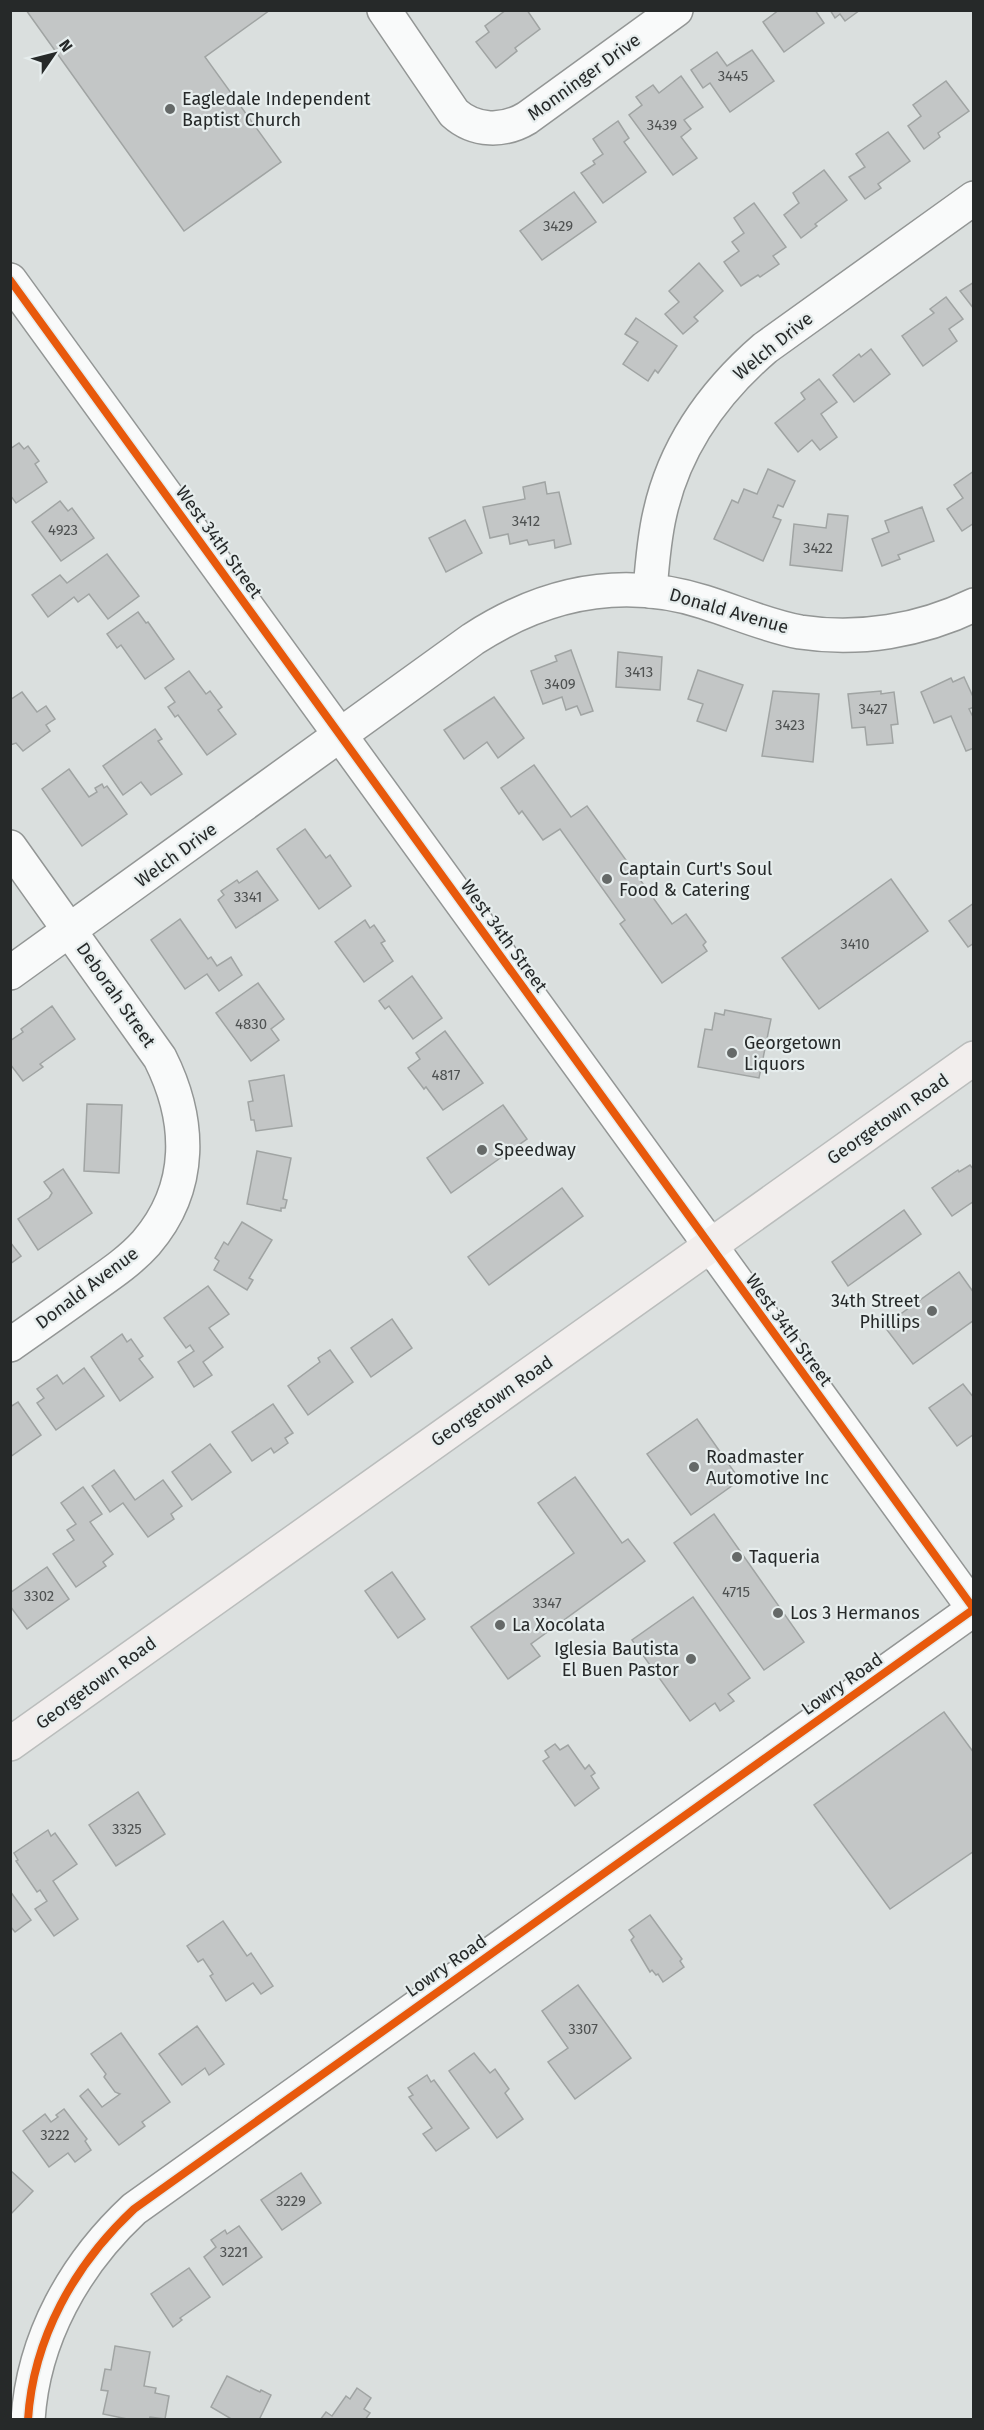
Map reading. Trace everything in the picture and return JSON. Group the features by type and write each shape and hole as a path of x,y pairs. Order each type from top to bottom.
{"main road":[{"name":"Georgetown Road","path":"10,1744 974,1058"}],"street":[{"name":"Monninger Drive","path":"384,10 454,113 465,121 486,128 507,128 527,118 676,10"},
{"name":"Welch Drive","path":"650,591 655,539 671,478 698,422 712,401 740,370 765,348 974,198"},
{"name":"West 34th Street","path":"10,280 974,1609"},
{"name":"Donald Avenue","path":"342,736 495,625 529,608 564,597 601,591 650,591 703,602 779,627 826,634 863,635 907,628 949,616 974,605"},
{"name":"Welch Drive","path":"10,973 342,736"},
{"name":"Deborah Street","path":"10,847 154,1048 175,1090 181,1112 182,1159"},
{"name":"Donald Avenue","path":"10,1345 117,1269 146,1243 168,1209 177,1185 182,1159"},
{"name":"Lowry Road","path":"28,2420 32,2386 41,2351 65,2295 100,2244 134,2209 974,1609"}],"building":[{"name":"Eagledale Independent Baptist Church","path":"26,10 270,10 205,57 281,162 184,231"},
{"path":"506,10 527,10 540,29 515,48 517,51 496,68 476,42 489,32 485,26"},
{"path":"779,10 815,10 824,23 784,52 763,22"},
{"path":"830,10 860,10 845,21 840,14 835,18"},
{"path":"752,50 774,81 730,112 710,83 703,88 691,70 717,52 727,66"},
{"path":"681,76 703,107 684,120 691,129 681,137 697,158 673,175 629,115 642,105 636,97 653,85 659,93"},
{"path":"946,81 969,111 938,133 940,137 924,149 908,126 921,116 913,105"},
{"path":"618,121 629,138 624,142 646,172 603,203 581,173 595,164 593,161 603,154 593,139"},
{"path":"888,132 910,161 878,184 881,188 865,199 849,177 865,167 856,154"},
{"path":"824,170 847,200 815,224 817,226 801,238 784,215 799,203 793,193"},
{"path":"574,192 596,222 542,260 520,231"},
{"path":"754,203 786,247 773,256 779,264 741,286 724,262 739,251 732,242 744,233 734,218"},
{"path":"699,263 723,291 694,317 698,321 683,334 665,314 679,302 669,291"},
{"path":"974,282 974,309 960,291"},
{"path":"946,297 963,319 949,329 957,341 923,366 902,336 934,313 930,309"},
{"path":"636,318 677,346 658,373 655,370 648,381 623,364 638,342 625,334"},
{"path":"871,349 890,374 854,402 833,375 859,354 861,357"},
{"path":"819,379 837,402 821,414 837,437 820,450 812,440 798,452 775,423 805,399 801,393"},
{"path":"19,443 24,449 28,446 39,461 35,464 47,482 16,503 10,495 10,449"},
{"path":"768,469 795,481 783,507 778,505 773,517 781,520 763,561 714,539 732,500 738,503 744,489 757,494"},
{"path":"974,471 974,523 962,531 947,509 963,498 954,485"},
{"path":"545,482 547,494 559,492 571,544 555,548 554,540 529,545 527,540 510,544 508,534 490,538 483,507 525,499 523,487"},
{"path":"60,501 68,511 72,508 94,538 61,561 32,522"},
{"path":"922,507 934,541 898,555 900,559 882,566 872,539 889,532 885,521"},
{"path":"828,514 848,516 842,571 790,565 794,524 826,528"},
{"path":"465,520 482,553 446,572 429,538"},
{"path":"107,554 139,596 108,619 89,594 78,602 74,597 48,617 32,595 60,575 67,583"},
{"path":"138,612 146,623 148,622 174,659 145,679 121,645 117,648 107,634"},
{"path":"571,650 593,711 581,715 577,706 566,710 562,697 543,704 531,671 557,661 555,656"},
{"path":"618,652 662,657 660,690 616,687"},
{"path":"698,670 743,685 726,731 697,721 703,704 688,699"},
{"path":"189,671 206,694 210,691 222,707 218,710 236,734 207,755 178,715 175,717 168,707 175,702 165,688"},
{"path":"964,677 974,699 974,707 969,709 974,719 974,748 966,751 951,716 934,723 921,692 951,678 953,682"},
{"path":"773,691 819,694 813,762 762,756"},
{"path":"881,691 881,694 894,692 898,724 891,725 893,743 867,745 865,727 852,728 848,694"},
{"path":"22,692 37,712 46,706 55,719 46,725 50,731 23,751 16,743 10,745 10,700"},
{"path":"494,697 524,738 498,758 487,742 464,759 444,730"},
{"path":"155,729 162,739 158,741 182,774 151,795 141,782 123,795 103,766"},
{"path":"534,765 571,817 587,806 672,924 686,914 706,942 703,945 707,951 662,983 620,924 625,920 560,829 543,840 522,811 519,814 501,788"},
{"path":"69,769 89,797 97,792 95,788 102,784 104,788 107,786 127,814 82,846 42,789"},
{"path":"305,829 326,858 330,855 351,886 319,909 277,849"},
{"path":"257,871 278,900 236,928 218,900 224,895 221,891 237,880 239,883"},
{"path":"891,879 928,931 819,1009 782,958"},
{"path":"974,903 974,943 968,947 949,921"},
{"path":"180,919 208,959 211,957 217,966 231,957 242,975 219,991 207,974 185,989 151,940"},
{"path":"365,920 370,928 374,925 385,941 381,943 393,961 364,982 335,942"},
{"path":"412,976 442,1018 413,1039 389,1006 385,1009 379,1001"},
{"path":"258,983 284,1019 271,1029 279,1040 251,1061 216,1013"},
{"path":"52,1006 75,1039 40,1064 43,1067 23,1081 10,1064 10,1041 23,1032 21,1029"},
{"name":"Georgetown Liquors","path":"725,1010 771,1019 759,1078 698,1067 705,1029 712,1030 715,1013 724,1015"},
{"path":"445,1031 483,1083 443,1110 408,1068 420,1059 416,1053"},
{"path":"284,1075 292,1126 256,1131 254,1120 251,1120 248,1102 253,1101 249,1081"},
{"path":"87,1104 122,1105 119,1173 84,1171"},
{"path":"503,1105 527,1139 451,1193 427,1158"},
{"path":"257,1151 291,1158 283,1199 287,1200 285,1208 281,1208 281,1211 247,1204"},
{"path":"970,1165 974,1170 974,1201 952,1216 932,1188 958,1170 959,1172"},
{"path":"63,1169 92,1213 38,1250 18,1219 49,1198 52,1193 44,1182"},
{"path":"562,1188 583,1216 489,1285 468,1257"},
{"path":"904,1210 921,1234 848,1286 832,1262"},
{"path":"242,1222 272,1240 249,1278 253,1280 247,1290 214,1270 219,1261 215,1258 224,1242 228,1245"},
{"path":"10,1242 21,1256 10,1264"},
{"path":"959,1272 974,1293 974,1320 913,1364 884,1326"},
{"path":"208,1286 229,1314 209,1328 223,1347 203,1362 212,1375 194,1387 178,1362 194,1351 190,1345 186,1348 164,1318"},
{"path":"392,1319 412,1348 371,1377 351,1348"},
{"path":"122,1334 127,1342 131,1339 143,1356 139,1359 153,1377 120,1401 91,1357"},
{"path":"330,1350 353,1382 308,1415 288,1386 320,1362 318,1358"},
{"path":"84,1368 104,1396 56,1430 37,1403 44,1398 37,1389 57,1375 63,1384"},
{"path":"963,1384 974,1398 974,1434 957,1446 929,1408"},
{"path":"18,1402 41,1435 10,1457 10,1407"},
{"path":"273,1404 293,1433 285,1438 288,1443 274,1453 271,1448 252,1461 232,1432"},
{"name":"Roadmaster Automotive Inc","path":"697,1419 740,1480 691,1515 647,1454"},
{"path":"210,1444 231,1472 192,1500 172,1472"},
{"path":"114,1470 135,1500 163,1480 182,1506 171,1514 174,1519 148,1537 123,1503 110,1512 92,1486"},
{"path":"575,1477 622,1543 628,1539 645,1561 531,1644 540,1656 508,1679 471,1627 574,1553 538,1503"},
{"path":"83,1487 102,1514 90,1522 113,1554 103,1562 106,1566 76,1587 53,1554 74,1540 67,1530 76,1524 61,1503"},
{"path":"714,1514 804,1642 764,1670 674,1543"},
{"path":"47,1567 69,1599 27,1629 10,1606 10,1593"},
{"path":"392,1572 425,1619 398,1638 365,1591"},
{"name":"Iglesia Bautista El Buen Pastor","path":"693,1597 750,1678 728,1694 734,1701 720,1711 715,1703 690,1721 632,1640"},
{"path":"944,1712 974,1753 974,1851 890,1909 814,1805"},
{"path":"555,1744 560,1750 568,1745 585,1769 589,1765 595,1773 591,1776 599,1788 575,1806 543,1761 549,1757 545,1751"},
{"path":"138,1792 165,1834 116,1866 89,1825"},
{"path":"48,1830 51,1836 55,1833 77,1864 53,1881 78,1919 54,1936 35,1909 47,1901 40,1890 37,1892 16,1861 18,1860 14,1853"},
{"path":"10,1891 31,1920 15,1932 10,1926"},
{"path":"650,1915 682,1959 680,1961 684,1967 663,1982 658,1974 656,1975 652,1970 650,1972 631,1940 634,1937 629,1930"},
{"path":"223,1921 247,1956 251,1953 273,1986 261,1994 253,1983 226,2001 210,1976 213,1974 203,1959 198,1962 187,1946"},
{"path":"578,1985 631,2058 575,2099 548,2062 568,2048 542,2011"},
{"path":"197,2026 224,2064 209,2075 205,2068 182,2085 159,2054"},
{"path":"121,2033 170,2102 142,2122 145,2126 119,2145 80,2096 88,2089 102,2107 120,2094 115,2092 104,2077 106,2074 91,2054"},
{"path":"474,2053 490,2073 495,2069 509,2089 505,2093 523,2119 497,2138 449,2071"},
{"path":"427,2075 431,2082 434,2080 469,2128 436,2151 423,2134 432,2128 409,2097 413,2095 408,2088"},
{"path":"64,2109 87,2139 85,2141 91,2150 75,2162 68,2153 49,2167 23,2131 45,2114 51,2122"},
{"path":"10,2170 33,2191 10,2215"},
{"path":"301,2173 321,2203 282,2230 261,2200"},
{"path":"239,2226 262,2257 223,2285 204,2257 216,2247 211,2240 225,2230 227,2234"},
{"path":"189,2268 210,2297 180,2318 182,2320 173,2327 151,2294"},
{"path":"115,2346 150,2352 144,2386 156,2388 155,2393 169,2396 165,2419 150,2417 149,2420 132,2420 103,2414 108,2391 101,2390 105,2369 111,2370"},
{"path":"227,2376 271,2395 259,2420 233,2420 211,2407"},
{"path":"357,2388 371,2398 364,2409 370,2413 365,2420 320,2420 326,2412 332,2416 346,2396 350,2399"}],"cycle path":[{"path":"10,280 974,1609"},
{"path":"28,2420 38,2360 61,2304 93,2254 134,2209 974,1609"}],"place":[{"name":"Eagledale Independent Baptist Church","path":"170,109"},
{"name":"Captain Curt's Soul Food & Catering","path":"607,879"},
{"name":"Georgetown Liquors","path":"732,1053"},
{"name":"Speedway","path":"482,1150"},
{"name":"34th Street Phillips","path":"932,1311"},
{"name":"Roadmaster Automotive Inc","path":"694,1467"},
{"name":"Taqueria","path":"737,1557"},
{"name":"Los 3 Hermanos","path":"778,1613"},
{"name":"La Xocolata","path":"500,1625"},
{"name":"Iglesia Bautista El Buen Pastor","path":"691,1659"}]}
